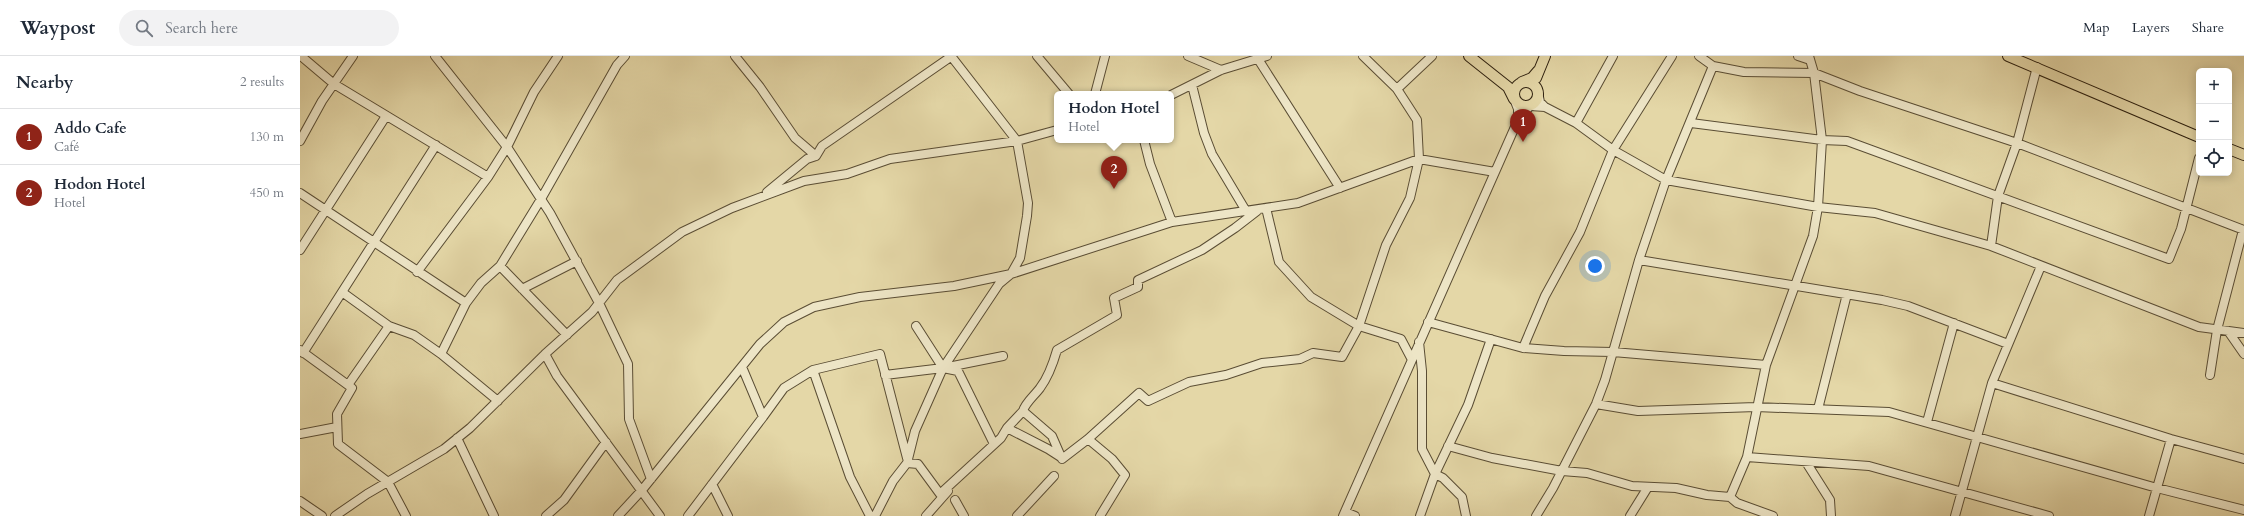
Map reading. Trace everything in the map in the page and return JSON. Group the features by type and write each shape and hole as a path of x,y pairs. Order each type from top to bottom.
{"main road":[{"path":"1469,56 1508,87 1519,105 1530,106 1535,102 1538,92 1536,80 1538,71 1545,56"},
{"path":"2008,56 2196,136"},
{"path":"1514,99 1514,91 1538,71"},
{"path":"1497,77 1509,82 1531,83 1538,92"},
{"path":"2232,150 2244,154"}],"street":[{"path":"301,56 334,84 488,177"},
{"path":"300,141 322,101 353,56"},
{"path":"435,56 507,147 541,199 577,261 599,303 628,364 629,419 651,479"},
{"path":"417,272 488,177 507,147 534,92 558,56"},
{"path":"440,354 466,303 482,283 500,266 541,199 617,65 625,56"},
{"path":"735,56 760,87 795,138 816,156"},
{"path":"762,196 807,159 816,156 822,146 951,56 1017,140 1028,203 1020,258 1011,274 998,284 943,368 915,431 907,462 893,481 875,516"},
{"path":"1037,56 1066,91"},
{"path":"1096,91 1105,56"},
{"path":"1188,56 1221,70"},
{"path":"1174,94 1221,70 1253,59 1267,56"},
{"path":"1062,459 1088,439 1139,393 1148,401 1189,382 1226,375 1262,363 1300,359 1313,353 1342,356 1359,326 1386,245 1410,198 1420,159 1417,120 1397,89 1363,56"},
{"path":"1397,89 1432,56"},
{"path":"1576,123 1613,56"},
{"path":"1523,348 1545,296 1580,232 1613,150 1672,56"},
{"path":"1698,56 1713,66 1744,72 1814,72 1860,91 2016,143 2244,230 2217,330 2210,375"},
{"path":"1730,497 1747,458 1756,407 1766,365 1813,236 1818,207 1822,140 1814,72 1809,58 1798,56"},
{"path":"1253,59 1340,188"},
{"path":"1536,516 1562,471 1596,404 1613,352 1638,260 1666,180 1691,123 1713,66"},
{"path":"1991,246 1998,196 2016,143 2037,67"},
{"path":"1192,85 1204,133 1212,154 1246,211"},
{"path":"1538,92 1540,102 1545,107 1576,123 1613,150 1666,180 1818,207 1875,213 1991,246 2199,327 2244,333"},
{"path":"1514,99 1518,109 1518,120"},
{"path":"1355,516 1344,514 1411,358 1518,120 1530,106 1545,107"},
{"path":"300,250 386,116"},
{"path":"1691,123 1822,140 1847,141 2169,259 2181,228 2196,169"},
{"path":"335,516 388,482 444,449 498,401 545,354 567,335 599,303 617,280 682,232 732,208 804,181 847,174 890,159 1017,140 1054,131"},
{"path":"1145,143 1150,164 1172,222"},
{"path":"406,516 388,482 338,444 337,414 352,388 302,352 375,244 436,145"},
{"path":"618,516 642,490 760,344 784,322 814,307 860,297 954,286 1011,274 1172,222 1298,203 1420,159 1495,172"},
{"path":"300,193 417,272 466,303"},
{"path":"1262,208 1279,262 1311,297 1359,326 1401,339 1411,358"},
{"path":"907,462 918,464 940,494 1001,438 1007,428 1023,411 1024,406 1041,386 1052,368 1057,350 1117,315 1114,298 1138,287 1138,280 1202,250 1236,228 1262,208"},
{"path":"1638,260 1796,285 1908,306 2008,344"},
{"path":"522,289 577,261"},
{"path":"500,266 567,335"},
{"path":"1954,516 1975,438 1992,383 2041,266"},
{"path":"342,292 389,326 414,335 498,401"},
{"path":"1818,409 1848,294"},
{"path":"1428,322 1523,348 1613,352 1766,365"},
{"path":"1927,422 1954,324"},
{"path":"348,385 389,326"},
{"path":"916,326 943,368 958,371 994,444"},
{"path":"2228,331 2244,354"},
{"path":"1420,516 1435,474 1468,405 1491,339"},
{"path":"1419,341 1422,371 1422,449 1435,474 1443,478 1462,497 1466,516"},
{"path":"545,354 557,376 660,516"},
{"path":"688,516 784,388 813,370 880,354 907,462"},
{"path":"885,375 943,368 1003,356"},
{"path":"742,367 763,417"},
{"path":"813,370 850,478 870,516"},
{"path":"1992,383 2171,439 2244,459"},
{"path":"1596,404 1638,411 1756,407 1883,412 1927,422 1975,438 2157,488 2244,510"},
{"path":"1023,411 1052,436 1062,459"},
{"path":"300,434 303,435 338,428"},
{"path":"1007,428 1048,449 1062,459"},
{"path":"457,438 494,516"},
{"path":"1088,439 1112,459 1125,475 1100,516"},
{"path":"2149,516 2171,439"},
{"path":"546,516 564,500 606,442"},
{"path":"1448,446 1492,458 1587,474 1632,486 1676,488 1707,495 1730,497 1737,503 1773,516"},
{"path":"1747,458 1869,466 2049,516"},
{"path":"1806,462 1830,500 1831,516"},
{"path":"926,516 962,475"},
{"path":"1017,516 1054,476"},
{"path":"712,484 728,516"},
{"path":"1630,516 1648,486"},
{"path":"955,500 964,516"},
{"path":"300,501 322,516"}],"place":[{"name":"Addo Cafe","path":"1523,142"},
{"name":"Hodon Hotel","path":"1114,189"}]}
